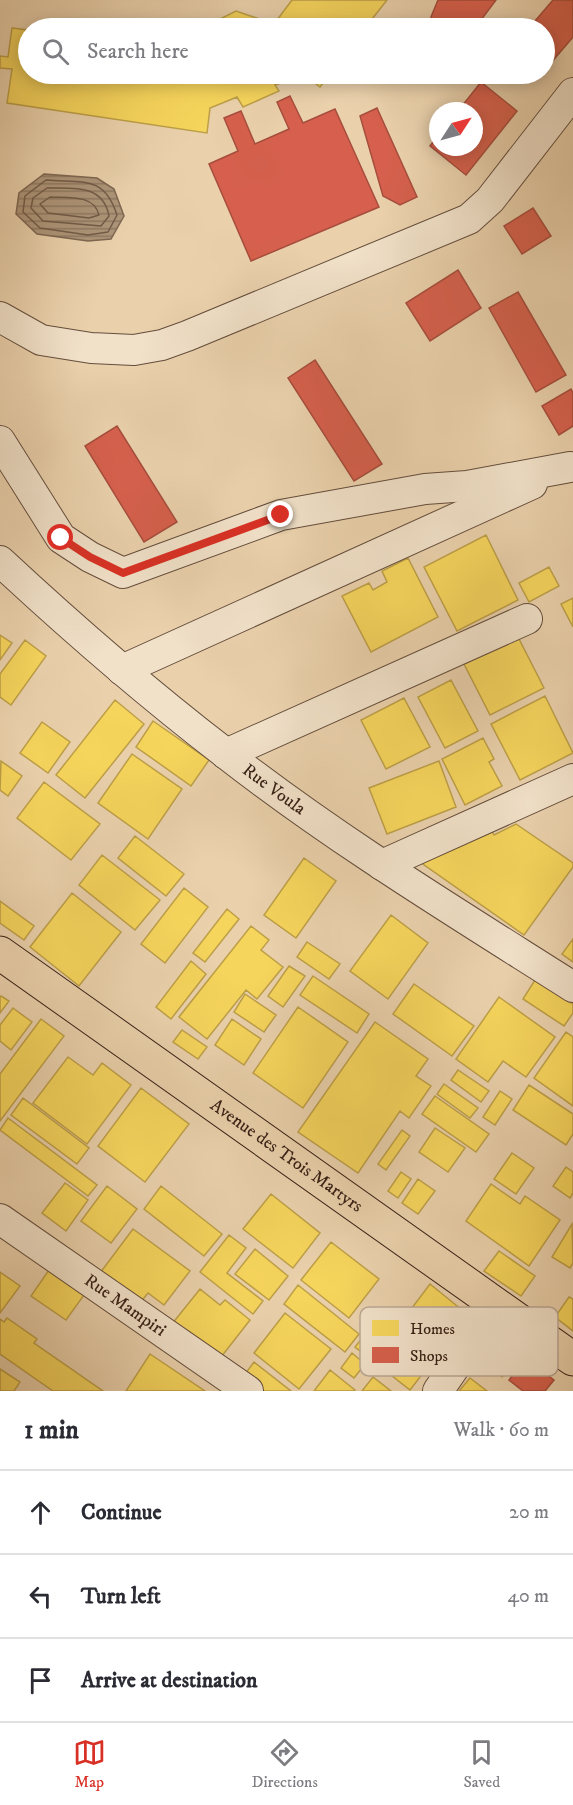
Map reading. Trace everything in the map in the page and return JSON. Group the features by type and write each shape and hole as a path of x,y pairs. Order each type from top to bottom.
{"main road":[{"name":"Avenue des Trois Martyrs","path":"0,952 500,1307"},
{"name":"Avenue des Trois Martyrs","path":"558,1348 573,1359"}],"street":[{"path":"0,317 41,340 91,348 134,350 162,345 187,336 469,219 490,200 573,93"},
{"path":"0,441 61,538 90,557 123,573 281,515 424,489 467,486 571,466"},
{"path":"122,670 571,466"},
{"name":"Rue Voula","path":"0,561 122,670 226,754 382,865 573,987"},
{"path":"226,754 527,618"},
{"path":"382,865 573,778"},
{"name":"Rue Mampiri","path":"0,1219 248,1391"},
{"path":"438,1391 448,1376"}],"water":[{"path":"44,174 97,178 114,189 124,216 111,239 88,241 37,234 16,214 19,193"}],"building: Homes":[{"path":"292,0 387,0 373,18 278,18"},
{"path":"236,11 256,18 222,18"},
{"path":"12,28 18,29 18,84 278,84 275,85 279,91 243,107 237,97 210,108 207,133 7,103 12,69 0,68 0,56 8,57"},
{"path":"486,535 518,600 457,631 424,567"},
{"path":"408,558 438,617 371,652 342,596 369,583 373,590 387,582 382,571"},
{"path":"549,567 559,586 529,602 519,583"},
{"path":"573,598 573,627 561,604"},
{"path":"0,635 12,643 0,660"},
{"path":"518,637 544,688 490,715 464,664"},
{"path":"25,640 46,656 11,705 0,697 0,674"},
{"path":"451,680 478,731 445,748 418,697"},
{"path":"545,696 573,753 520,780 491,724"},
{"path":"404,698 430,747 386,769 361,720"},
{"path":"115,700 144,724 85,798 56,775"},
{"path":"153,721 209,760 191,786 136,747"},
{"path":"42,722 70,742 48,773 20,753"},
{"path":"483,738 494,759 489,762 502,786 465,805 442,759"},
{"path":"132,754 182,789 148,839 98,803"},
{"path":"1,761 22,776 8,796 0,790"},
{"path":"439,761 456,807 387,834 369,788"},
{"path":"44,782 100,824 71,860 17,818"},
{"path":"516,824 573,863 573,867 524,935 420,862 489,826 494,835"},
{"path":"135,836 184,874 166,896 118,858"},
{"path":"102,855 160,900 135,930 79,885"},
{"path":"304,858 336,881 296,938 264,915"},
{"path":"184,888 208,907 165,963 141,944"},
{"path":"72,893 121,932 79,986 30,947"},
{"path":"0,901 34,926 24,940 0,923"},
{"path":"227,909 239,919 205,962 193,953"},
{"path":"391,915 428,943 388,999 350,971"},
{"path":"251,926 269,940 261,950 283,967 257,999 246,990 207,1039 179,1017"},
{"path":"573,939 573,962 562,954"},
{"path":"307,942 340,964 329,979 297,957"},
{"path":"191,961 206,974 171,1019 156,1007"},
{"path":"289,966 305,976 283,1007 268,996"},
{"path":"313,976 369,1014 357,1033 300,995"},
{"path":"535,980 573,1004 573,1013 564,1026 523,999"},
{"path":"414,984 474,1026 452,1056 393,1014"},
{"path":"245,994 276,1015 264,1032 234,1012"},
{"path":"0,997 9,1001 0,1013"},
{"path":"499,997 555,1037 526,1077 503,1061 488,1082 456,1059"},
{"path":"298,1007 348,1042 303,1108 253,1073"},
{"path":"13,1008 32,1022 11,1050 0,1041 0,1025"},
{"path":"41,1019 64,1036 0,1121 0,1074"},
{"path":"232,1019 261,1039 244,1065 215,1045"},
{"path":"375,1022 428,1059 416,1076 431,1086 409,1118 400,1111 358,1173 298,1132"},
{"path":"182,1030 207,1047 198,1059 173,1042"},
{"path":"566,1032 573,1037 573,1106 534,1078"},
{"path":"68,1057 93,1075 102,1063 131,1085 87,1144 33,1103"},
{"path":"458,1070 489,1091 481,1102 451,1080"},
{"path":"444,1084 478,1108 470,1118 437,1094"},
{"path":"529,1085 573,1114 573,1134 566,1145 513,1110"},
{"path":"141,1088 189,1124 145,1182 98,1146"},
{"path":"500,1091 512,1099 495,1125 483,1117"},
{"path":"435,1096 489,1134 476,1152 422,1114"},
{"path":"23,1098 89,1148 77,1164 11,1115"},
{"path":"8,1118 97,1185 88,1196 0,1130"},
{"path":"435,1128 465,1148 448,1172 419,1152"},
{"path":"402,1130 410,1136 386,1170 378,1164"},
{"path":"512,1153 534,1168 516,1194 494,1179"},
{"path":"566,1167 573,1172 573,1193 570,1198 553,1186"},
{"path":"401,1172 411,1179 398,1198 388,1191"},
{"path":"418,1179 435,1191 418,1214 402,1203"},
{"path":"65,1183 88,1200 66,1231 42,1213"},
{"path":"491,1184 520,1204 525,1196 560,1220 529,1266 466,1221"},
{"path":"107,1186 137,1209 111,1243 81,1221"},
{"path":"161,1186 222,1234 204,1256 144,1209"},
{"path":"271,1194 320,1233 293,1268 243,1229"},
{"path":"572,1224 573,1263 570,1268 552,1257"},
{"path":"133,1229 190,1271 164,1305 148,1293 140,1303 100,1273"},
{"path":"229,1235 246,1248 227,1273 263,1301 253,1314 200,1272"},
{"path":"331,1242 379,1279 349,1318 301,1280"},
{"path":"255,1249 288,1276 269,1300 235,1274"},
{"path":"499,1251 535,1276 521,1296 484,1271"},
{"path":"49,1270 84,1295 66,1320 31,1296"},
{"path":"0,1272 20,1286 0,1313"},
{"path":"430,1284 458,1307 413,1307"},
{"path":"298,1285 359,1334 345,1352 284,1304"},
{"path":"200,1289 220,1305 225,1300 250,1320 218,1361 172,1324"},
{"path":"569,1297 573,1299 573,1331 558,1319 558,1313"},
{"path":"285,1313 331,1349 299,1389 254,1353"},
{"path":"7,1318 37,1339 34,1343 103,1391 53,1391 0,1354 0,1319 4,1322"},
{"path":"360,1341 360,1351 355,1347"},
{"path":"352,1353 360,1360 360,1370 354,1378 341,1368"},
{"path":"150,1354 205,1391 126,1391"},
{"path":"254,1362 291,1391 259,1391 242,1378"},
{"path":"0,1369 20,1382 14,1391 0,1391"},
{"path":"330,1370 355,1390 314,1391"},
{"path":"392,1376 421,1376 410,1390"},
{"path":"373,1377 391,1391 362,1391"},
{"path":"470,1378 487,1391 459,1391"}],"building: Shops":[{"path":"438,0 496,0 482,18 431,17"},
{"path":"553,0 573,0 573,37 555,58 555,18 538,18"},
{"path":"479,84 483,84 517,111 483,154 483,102 465,102"},
{"path":"290,96 303,123 335,109 379,207 251,261 209,164 238,151 224,118 241,111 255,144 289,129 277,102"},
{"path":"377,108 417,197 400,205 383,196 360,116"},
{"path":"442,156 481,156 466,175"},
{"path":"533,208 551,236 522,254 504,226"},
{"path":"458,270 481,308 430,341 406,303"},
{"path":"518,292 566,375 536,392 489,308"},
{"path":"315,360 382,464 354,481 288,378"},
{"path":"571,389 573,426 559,435 542,406"},
{"path":"117,426 177,522 144,542 85,446"},
{"path":"512,1376 549,1376 554,1380 545,1391 523,1391 509,1380"}],"route":[{"path":"61,538 90,557 123,573 151,565 281,515"}]}
